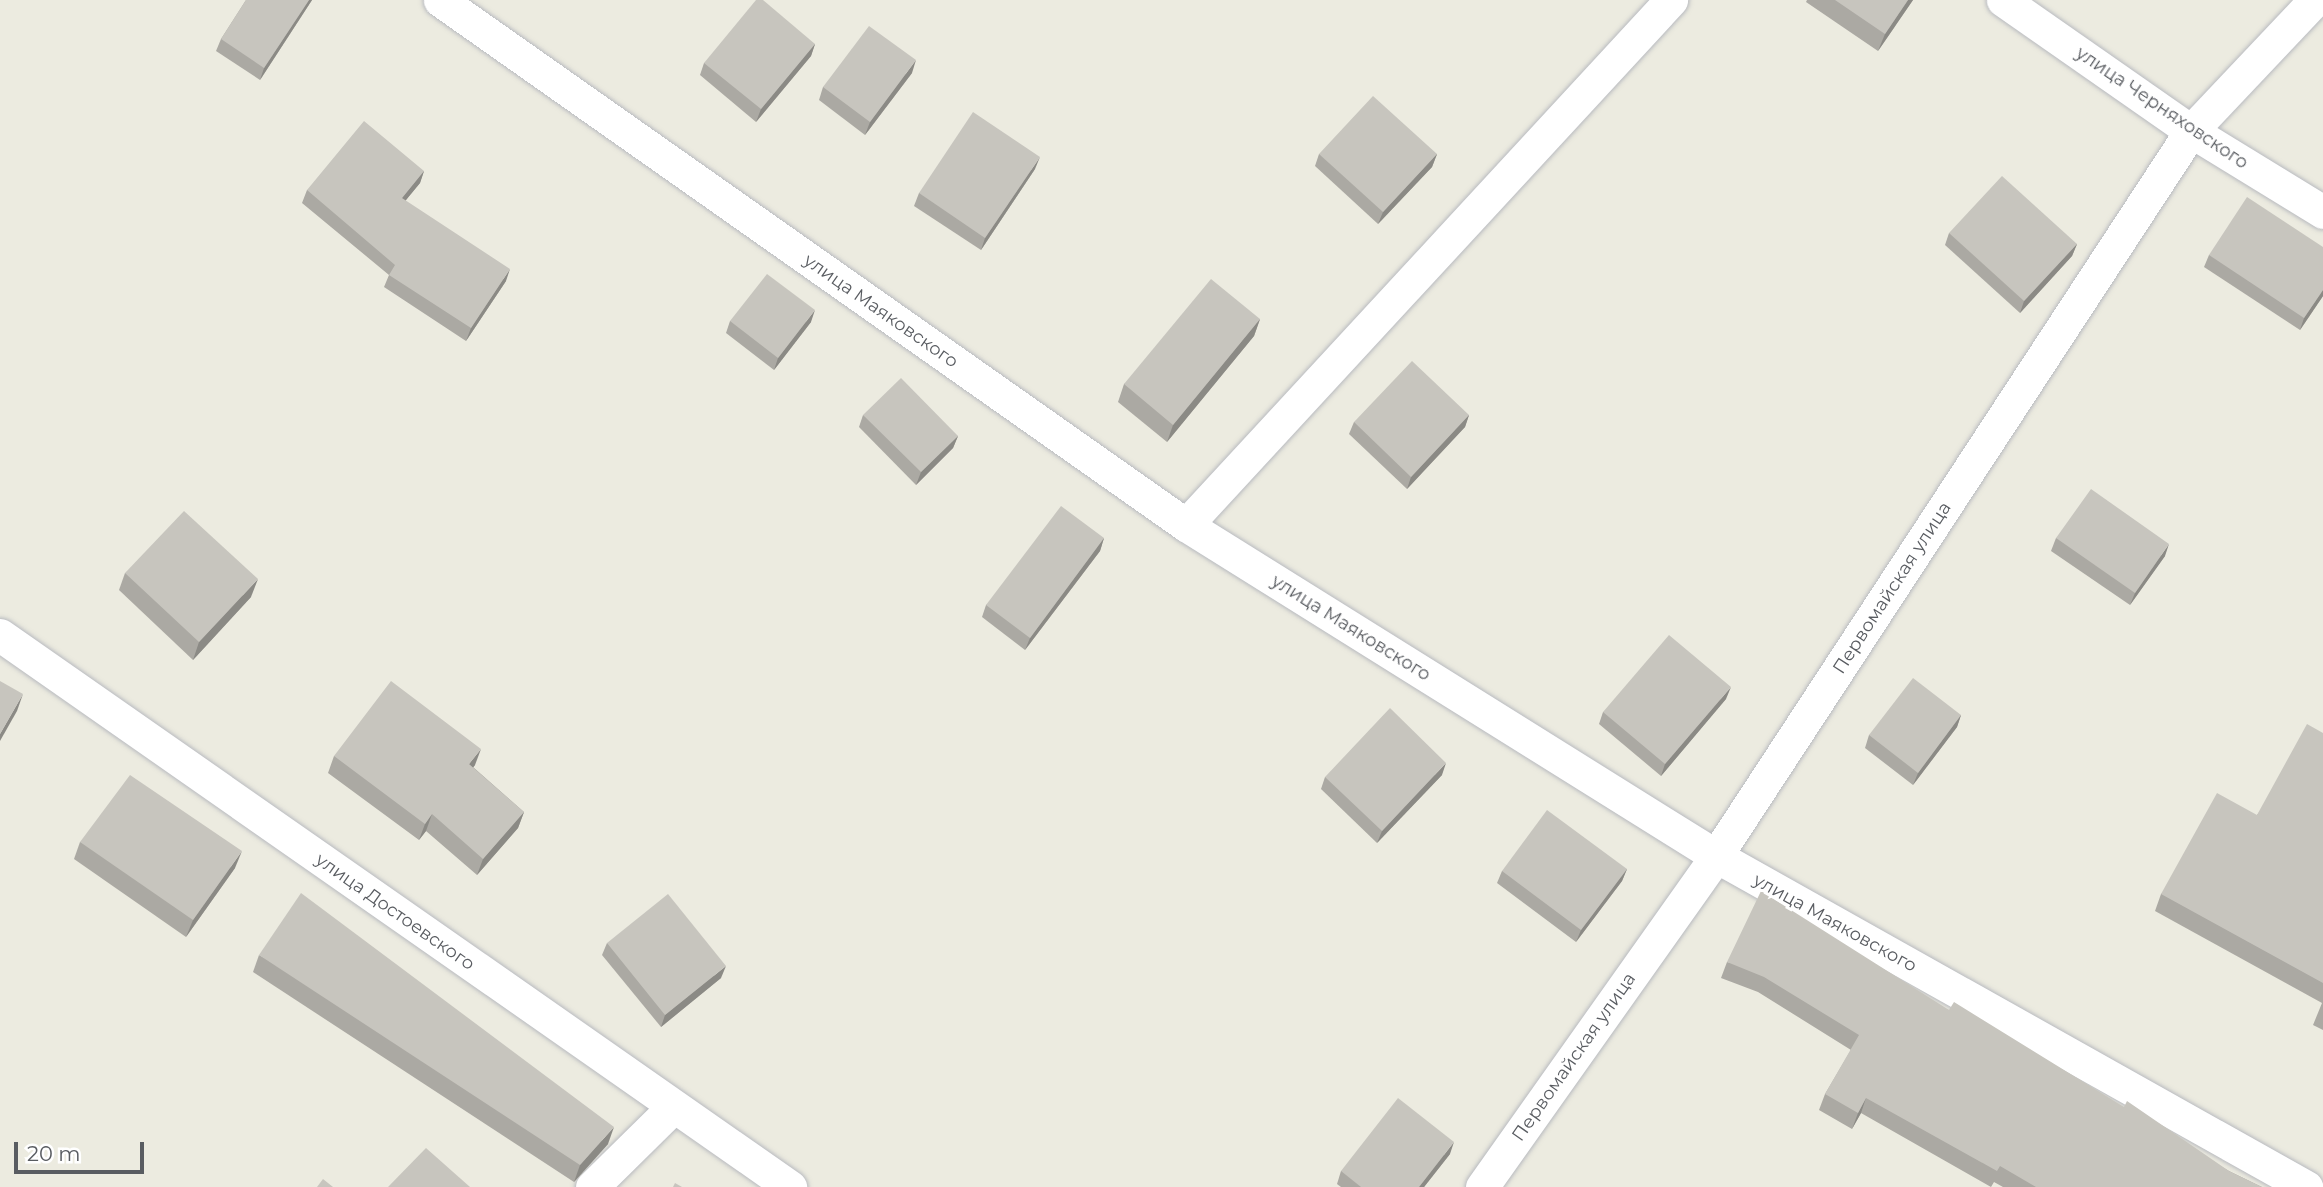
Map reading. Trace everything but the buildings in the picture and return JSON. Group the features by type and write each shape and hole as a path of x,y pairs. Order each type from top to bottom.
{"street":[{"name":"улица Маяковского","path":"440,0 1185,525 1716,856 2306,1187"},
{"path":"1185,525 1671,0"},
{"name":"улица Черняховского","path":"2003,0 2191,131 2323,212"},
{"name":"Первомайская улица","path":"1482,1187 1716,856 2191,131 2315,0"},
{"name":"улица Достоевского","path":"0,635 790,1187"},
{"path":"592,1187 673,1107"}]}
